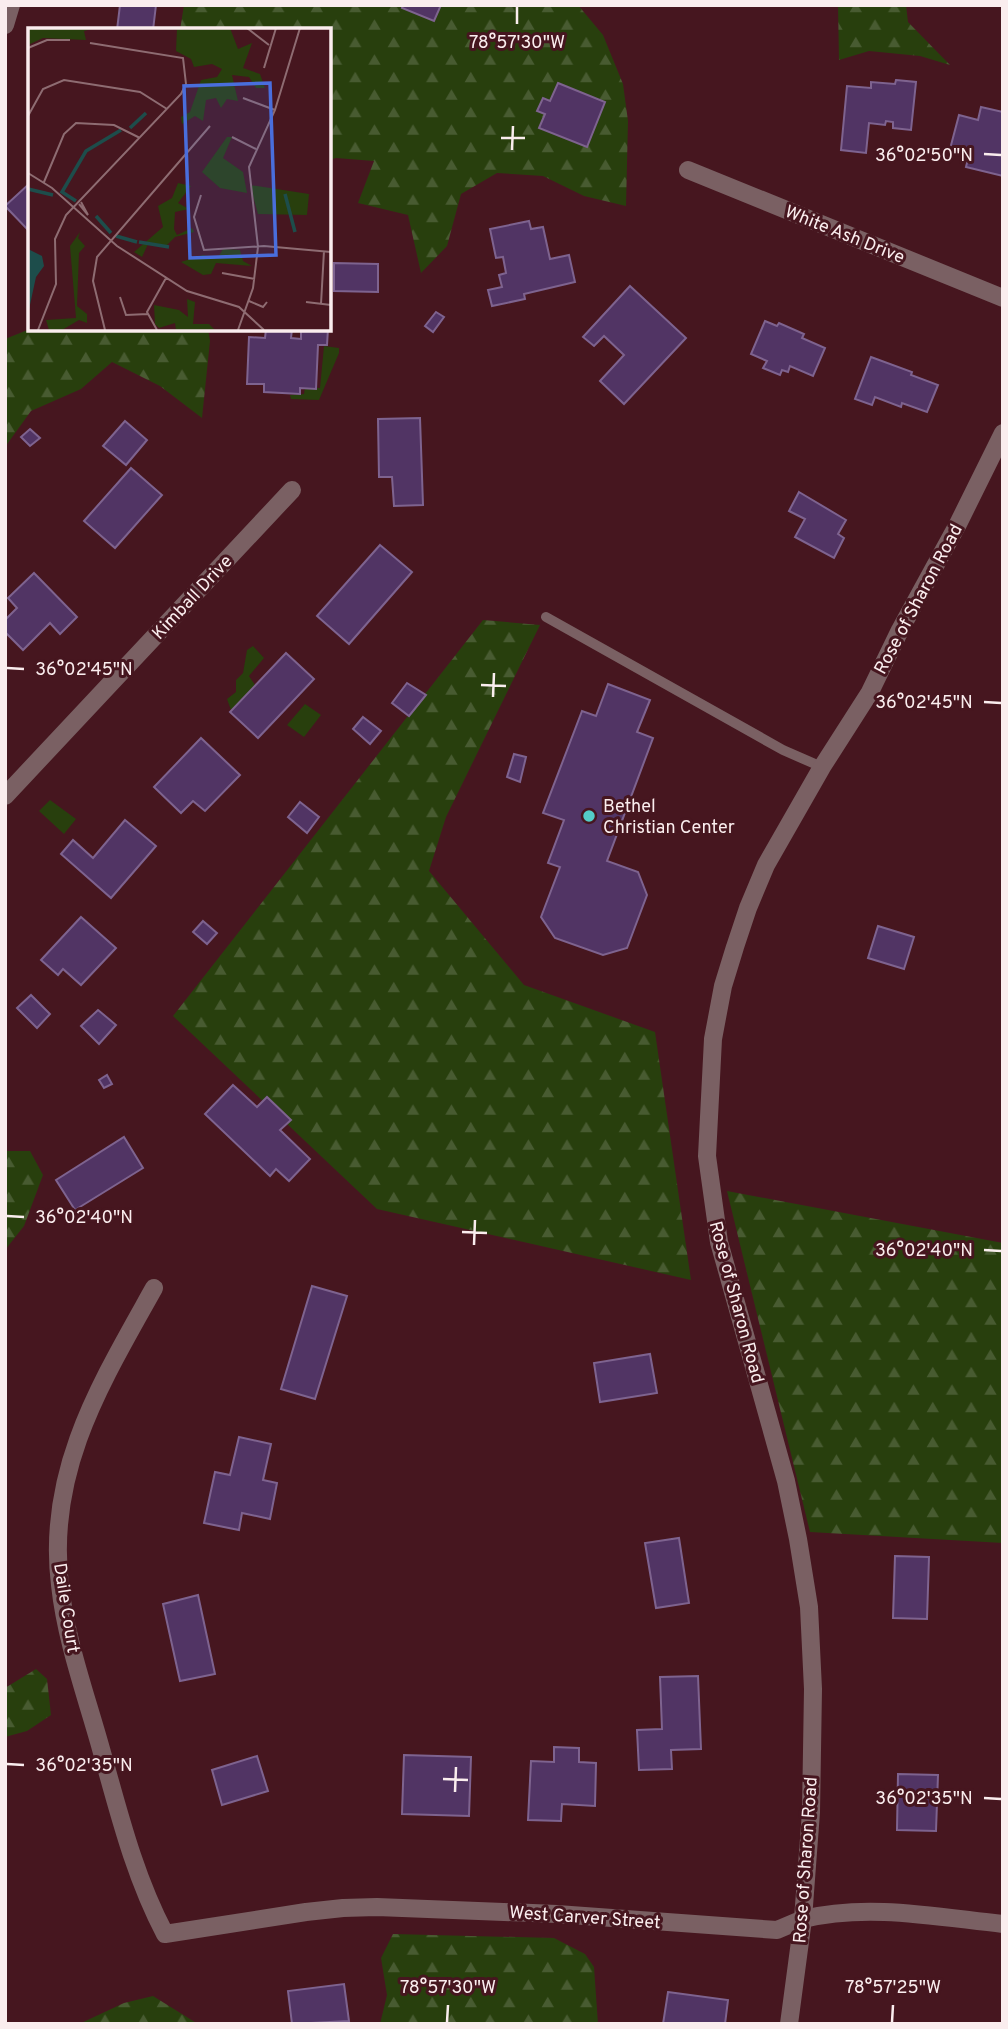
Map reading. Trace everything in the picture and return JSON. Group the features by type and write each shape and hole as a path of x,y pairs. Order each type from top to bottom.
{"street":[{"path":"5,25 11,5"},
{"name":"White Ash Drive","path":"688,170 1003,298"},
{"name":"Rose of Sharon Road","path":"789,2024 803,1919 811,1812 813,1689 808,1607 786,1481 719,1241 707,1156 713,1039 723,986 748,908 766,865 822,767 870,692 1003,433"},
{"name":"Kimball Drive","path":"5,796 292,490"},
{"name":"Daile Court","path":"154,1288 100,1385 75,1443 67,1477 58,1549 60,1585 77,1666 134,1866 165,1934"},
{"name":"West Carver Street","path":"165,1934 343,1908 557,1914 777,1930 803,1919 832,1912 876,1911 1003,1924"}],"lane":[{"path":"546,617 783,750 822,767"}],"green space":[{"path":"184,5 578,5 603,35 623,84 628,121 626,206 584,196 543,176 497,173 461,194 447,246 421,273 408,215 358,203 374,161 331,159 331,28 180,28"},
{"path":"838,5 906,5 908,22 950,65 920,56 869,51 839,60"},
{"path":"28,330 208,331 210,341 202,418 160,386 112,362 81,389 31,411 5,447 5,339"},
{"path":"324,346 339,348 339,353 319,400 291,399 290,395 304,394 305,387 320,388"},
{"path":"483,620 540,625 446,817 429,871 524,985 655,1032 691,1280 377,1209 173,1016"},
{"path":"253,646 264,658 249,676 255,685 231,710 227,699 236,692 236,680 243,673 247,650"},
{"path":"305,704 321,715 304,737 287,725"},
{"path":"50,800 76,819 64,834 39,811"},
{"path":"5,1151 30,1151 43,1175 24,1226 5,1250"},
{"path":"727,1191 1003,1243 1003,1543 810,1532"},
{"path":"36,1669 47,1679 51,1715 27,1731 5,1737 5,1688"},
{"path":"393,1934 554,1938 585,1954 594,1967 598,2024 380,2024 387,1995 381,1958"},
{"path":"153,1996 198,2024 79,2024 124,2003"}],"building":[{"path":"120,5 156,5 153,28 117,28"},
{"path":"403,5 441,5 434,21 402,8"},
{"path":"896,80 916,82 911,130 893,128 893,122 886,121 885,125 869,123 866,153 841,150 847,86 871,88 871,82 895,84"},
{"path":"558,83 605,102 587,147 539,128 545,114 537,111 543,98 550,101"},
{"path":"981,107 1003,112 1003,176 966,167 969,154 950,149 959,115 978,120"},
{"path":"28,185 28,230 5,206"},
{"path":"529,221 531,229 543,227 550,259 569,255 575,282 524,294 525,299 492,306 488,290 502,287 499,275 506,273 503,257 496,258 490,229"},
{"path":"334,263 378,264 378,292 334,291"},
{"path":"630,286 686,338 624,404 600,381 624,355 604,336 594,346 583,337"},
{"path":"436,312 444,317 433,332 425,326"},
{"path":"765,321 777,326 779,323 804,334 802,338 825,348 813,376 790,366 788,372 782,370 780,375 763,368 767,361 751,354"},
{"path":"266,331 292,331 291,338 301,339 301,331 328,331 327,345 318,345 316,389 300,388 300,394 264,392 264,384 247,384 249,337 265,338"},
{"path":"871,357 938,385 927,412 902,403 901,407 875,397 872,405 855,399"},
{"path":"420,418 423,505 394,506 392,477 379,477 378,419"},
{"path":"125,421 147,440 126,465 103,446"},
{"path":"30,429 40,438 30,446 21,437"},
{"path":"131,468 162,495 115,548 84,521"},
{"path":"799,492 846,520 838,534 844,538 834,558 795,537 805,519 789,511"},
{"path":"380,545 412,572 349,644 317,616"},
{"path":"34,573 77,617 60,634 50,623 23,650 5,632 5,620 17,608 8,598"},
{"path":"286,653 314,679 258,738 230,712"},
{"path":"407,683 426,695 409,716 392,703"},
{"name":"Bethel Christian Center","path":"608,684 650,700 637,732 653,738 607,861 638,872 647,895 627,948 603,955 555,938 541,917 560,867 548,863 564,820 543,813 582,711 596,716"},
{"path":"363,717 381,731 370,744 353,729"},
{"path":"201,738 240,775 205,811 193,801 181,813 154,787"},
{"path":"514,754 526,757 520,782 507,777"},
{"path":"300,802 319,817 307,833 288,817"},
{"path":"125,820 156,846 111,898 61,854 73,840 93,858"},
{"path":"81,917 116,948 81,985 63,969 58,975 41,960"},
{"path":"203,921 217,933 207,944 193,932"},
{"path":"878,926 914,937 904,969 868,958"},
{"path":"31,995 50,1014 37,1028 17,1008"},
{"path":"98,1010 116,1025 99,1044 81,1026"},
{"path":"107,1075 112,1084 104,1088 99,1080"},
{"path":"233,1085 257,1107 267,1097 291,1120 280,1130 310,1159 289,1181 276,1169 270,1176 205,1114"},
{"path":"124,1137 143,1168 75,1210 56,1180"},
{"path":"312,1286 347,1296 315,1399 281,1389"},
{"path":"650,1354 657,1393 600,1402 594,1363"},
{"path":"239,1437 271,1444 263,1480 277,1483 270,1519 242,1513 239,1530 204,1523 215,1472 230,1475"},
{"path":"679,1538 689,1603 656,1608 645,1543"},
{"path":"895,1556 929,1557 927,1619 893,1618"},
{"path":"198,1595 215,1674 180,1681 163,1604"},
{"path":"698,1676 701,1749 671,1750 672,1769 639,1770 637,1730 662,1729 660,1677"},
{"path":"554,1747 579,1748 579,1762 596,1763 595,1806 562,1804 561,1821 528,1820 531,1761 554,1762"},
{"path":"404,1755 471,1757 469,1816 402,1814"},
{"path":"257,1756 268,1791 222,1805 212,1770"},
{"path":"898,1774 938,1775 936,1831 897,1830"},
{"path":"344,1984 349,2021 292,2024 288,1991"},
{"path":"668,1992 728,2000 725,2024 663,2024"}],"place":[{"name":"Bethel Christian Center","path":"589,816"}]}
